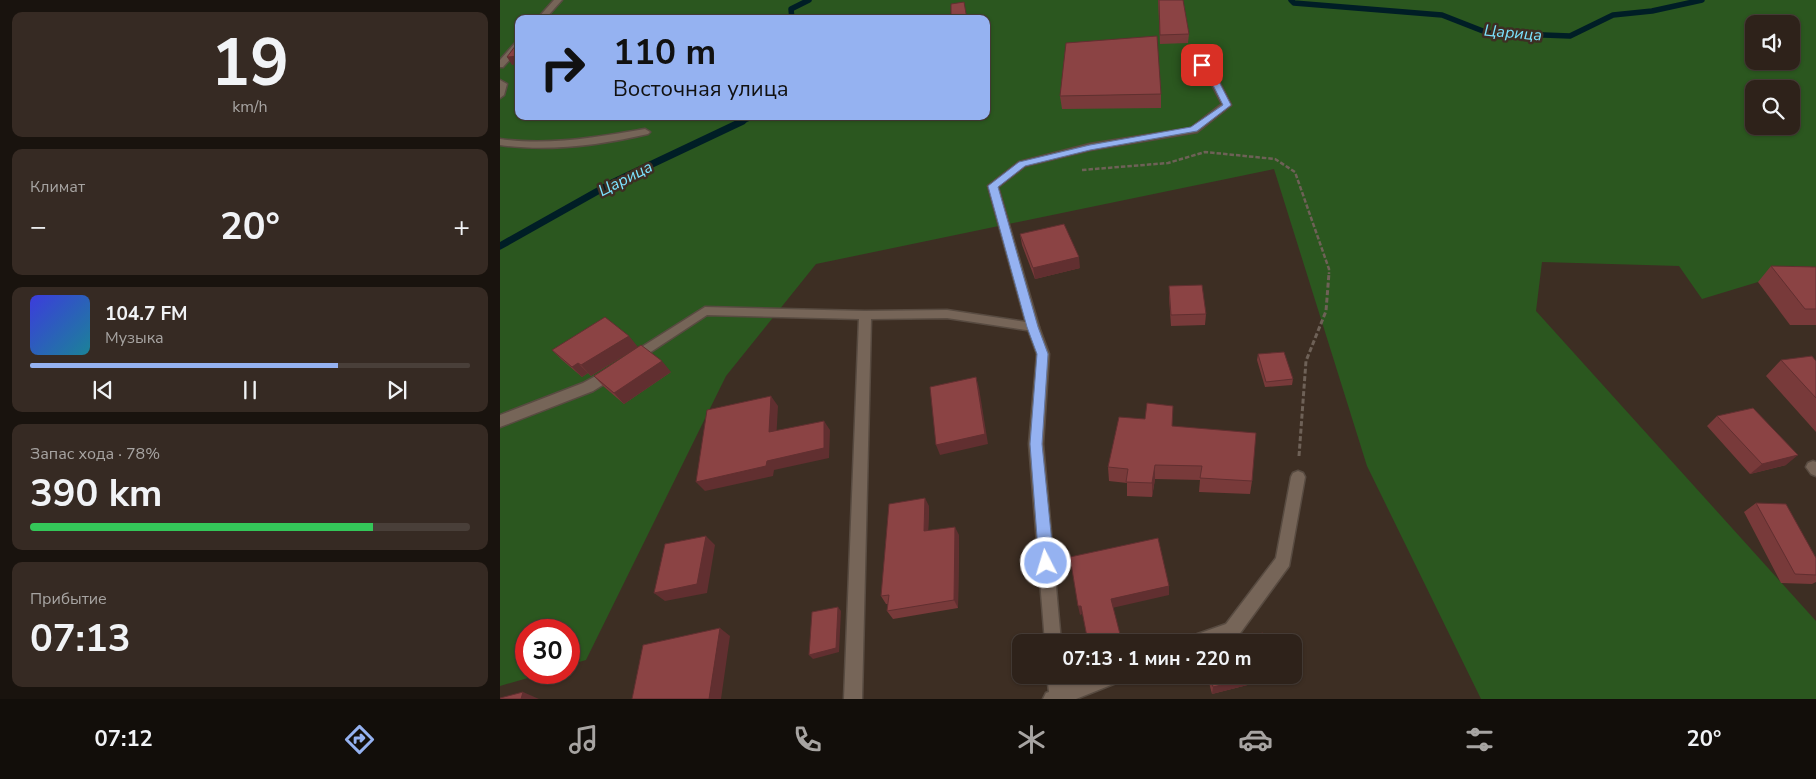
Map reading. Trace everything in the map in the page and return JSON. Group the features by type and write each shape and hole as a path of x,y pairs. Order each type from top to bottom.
{"street":[{"path":"545,15 558,0"},
{"path":"500,65 515,48"},
{"path":"1052,634 1036,444 1042,354 993,186 1022,164 1090,148 1194,130 1227,105 1213,78 1190,52"},
{"path":"500,83 503,84 500,95"},
{"path":"500,142 530,145 592,141 645,132"},
{"path":"500,421 588,388 706,311 865,315 947,314 1033,327"},
{"path":"853,699 865,315"},
{"path":"1221,634 1232,630 1283,561 1298,477"},
{"path":"1056,684 1055,698 1092,684"}],"path":[{"path":"1073,171 1168,163 1205,152 1274,159 1295,172 1329,269 1326,311 1306,361 1298,477"}],"green space":[{"path":"500,0 1816,0 1816,283 1758,282 1702,299 1679,266 1542,262 1536,311 1816,621 1816,699 1481,699 1367,466 1274,169 816,264 726,376 586,660 580,662 580,619 515,619 515,682 500,686"}],"building":[{"path":"1159,0 1183,0 1189,34 1160,35"},
{"path":"964,2 966,15 951,15 951,4"},
{"path":"1157,36 1161,94 1060,96 1066,43"},
{"path":"515,46 515,56 507,57"},
{"path":"1064,224 1079,257 1033,268 1020,234"},
{"path":"1771,266 1816,267 1816,309 1805,309"},
{"path":"1202,285 1206,314 1171,315 1169,286"},
{"path":"605,317 629,336 581,365 578,363 572,367 552,350"},
{"path":"641,345 662,361 614,393 594,376"},
{"path":"1284,352 1293,379 1266,382 1258,354"},
{"path":"1812,356 1816,361 1816,398 1781,360"},
{"path":"976,377 985,434 936,445 930,387"},
{"path":"771,396 769,432 824,421 824,448 767,461 766,466 696,482 707,410"},
{"path":"1147,403 1173,406 1172,426 1256,433 1252,481 1200,478 1202,466 1155,465 1152,483 1126,482 1128,469 1108,467 1119,417 1145,419"},
{"path":"1753,408 1798,455 1762,464 1717,416"},
{"path":"925,498 924,531 955,527 954,600 887,611 889,595 881,596 889,504"},
{"path":"1756,503 1786,504 1816,558 1816,575 1795,574"},
{"path":"706,536 697,584 654,593 665,544"},
{"path":"1158,538 1169,586 1111,599 1120,634 1086,634 1081,606 1078,606 1070,557"},
{"path":"838,607 836,648 809,655 812,612"},
{"path":"720,628 709,699 632,699 643,645"},
{"path":"1212,684 1225,684 1213,687"},
{"path":"523,692 521,699 500,699 500,698"}],"waterway":[{"name":"Царица","path":"792,15 791,9 809,0"},
{"name":"Царица","path":"1291,0 1294,3 1442,15 1488,33 1570,36 1613,15 1652,11 1702,0"},
{"name":"Царица","path":"740,122 745,120"},
{"name":"Царица","path":"500,246 612,183 743,121"}],"route":[{"path":"1046,563 1036,444 1042,354 993,186 1022,164 1090,148 1194,130 1227,105 1213,78 1202,65"}]}
